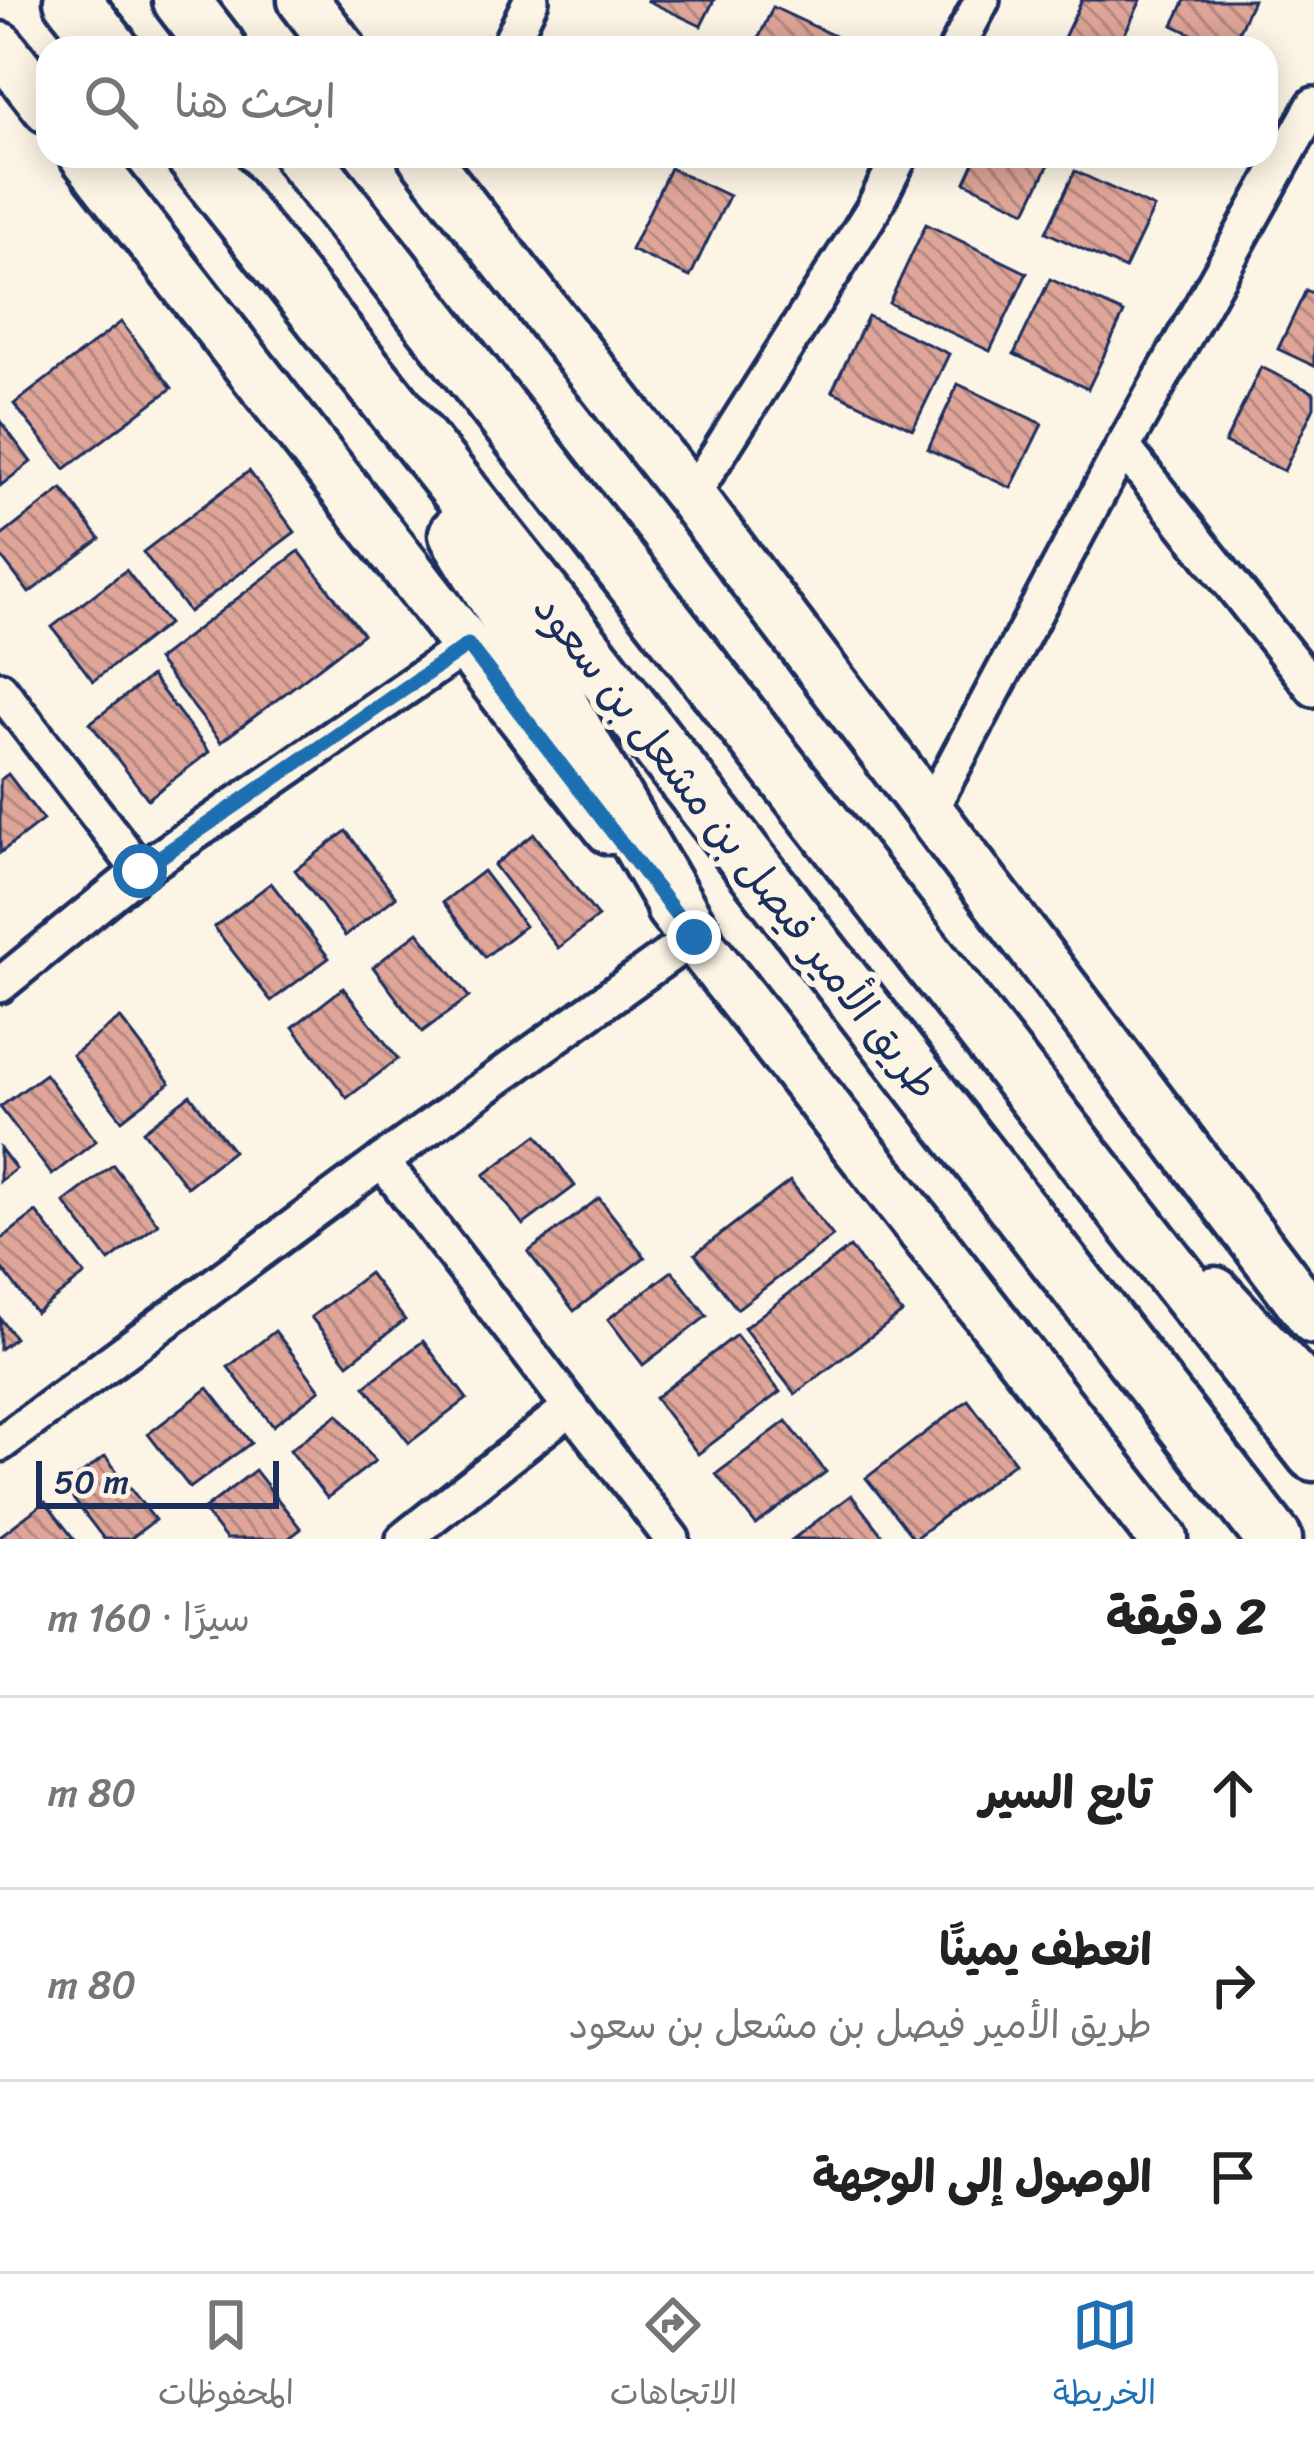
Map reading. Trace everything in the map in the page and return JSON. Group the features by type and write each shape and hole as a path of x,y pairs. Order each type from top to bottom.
{"main road":[{"path":"73,0 101,36"},
{"path":"181,0 209,36"},
{"path":"303,0 331,36"},
{"path":"0,47 36,93"},
{"path":"95,168 1163,1539"},
{"name":"طريق الأمير فيصل بن مشعل بن سعود","path":"203,168 534,584 1274,1539"},
{"name":"طريق الأمير فيصل بن مشعل بن سعود","path":"311,168 1314,1453"},
{"path":"443,168 1314,1319"},
{"path":"333,333 524,643 694,937"},
{"path":"1054,1120 1314,1398"},
{"path":"1014,1204 1231,1539"}],"street":[{"path":"514,36 532,0"},
{"path":"963,36 982,0"},
{"path":"929,812 1123,446 1314,105"},
{"path":"691,497 872,211 894,168"},
{"path":"1123,446 1314,689"},
{"path":"0,985 140,871 468,645"},
{"path":"0,688 140,871"},
{"path":"0,1444 694,937"},
{"path":"382,1161 672,1539"},
{"path":"404,1539 571,1407"}],"building":[{"path":"646,0 714,0 701,26"},
{"path":"1082,0 1141,0 1124,36 1065,36"},
{"path":"1185,0 1253,0 1236,36 1196,36 1173,25"},
{"path":"773,7 834,36 760,36"},
{"path":"670,168 729,196 690,277 631,250"},
{"path":"971,168 1047,168 1026,211 965,182"},
{"path":"1075,171 1154,208 1125,269 1046,232"},
{"path":"926,224 1027,273 990,351 889,303"},
{"path":"1050,279 1124,313 1088,389 1014,354"},
{"path":"1306,290 1314,294 1314,366 1278,349"},
{"path":"868,316 949,354 913,429 832,391"},
{"path":"121,322 172,388 65,469 14,404"},
{"path":"1261,367 1314,393 1314,407 1284,471 1225,443"},
{"path":"958,384 1042,424 1011,488 928,449"},
{"path":"0,421 31,462 0,486"},
{"path":"249,471 295,532 189,612 143,552"},
{"path":"62,489 100,539 29,593 0,555 0,537"},
{"path":"299,551 363,634 221,742 157,660"},
{"path":"126,570 168,624 93,681 52,627"},
{"path":"151,676 209,752 148,799 90,723"},
{"path":"8,774 43,820 0,853 0,780"},
{"path":"346,831 396,897 345,936 295,870"},
{"path":"534,834 598,917 558,948 494,865"},
{"path":"483,871 525,926 485,957 443,902"},
{"path":"271,883 329,958 271,1001 214,927"},
{"path":"418,932 469,997 422,1032 373,967"},
{"path":"343,988 398,1059 347,1098 293,1027"},
{"path":"120,1018 170,1083 122,1120 72,1055"},
{"path":"45,1074 96,1141 52,1175 0,1107"},
{"path":"190,1095 233,1151 187,1187 143,1131"},
{"path":"537,1135 575,1186 523,1225 484,1175"},
{"path":"0,1148 16,1169 0,1181"},
{"path":"113,1165 158,1224 109,1261 64,1202"},
{"path":"790,1181 833,1236 737,1309 695,1254"},
{"path":"599,1198 645,1257 574,1311 528,1252"},
{"path":"36,1212 85,1275 36,1313 0,1266 0,1240"},
{"path":"850,1247 902,1313 795,1394 744,1328"},
{"path":"672,1271 707,1316 643,1365 608,1319"},
{"path":"369,1273 405,1320 348,1364 311,1317"},
{"path":"0,1318 15,1338 0,1349"},
{"path":"275,1331 320,1390 273,1426 228,1367"},
{"path":"736,1335 780,1392 698,1454 655,1398"},
{"path":"423,1341 467,1399 409,1443 365,1386"},
{"path":"208,1388 251,1443 190,1488 148,1434"},
{"path":"968,1400 1015,1462 914,1539 866,1478"},
{"path":"338,1414 375,1461 327,1498 290,1450"},
{"path":"786,1421 826,1472 756,1525 716,1474"},
{"path":"105,1456 155,1520 130,1539 104,1539 64,1487"},
{"path":"255,1470 301,1529 288,1539 226,1539 203,1510"},
{"path":"851,1495 885,1539 793,1539"},
{"path":"45,1502 74,1539 0,1539 0,1536"}],"route":[{"path":"140,871 468,645 694,937"}]}
